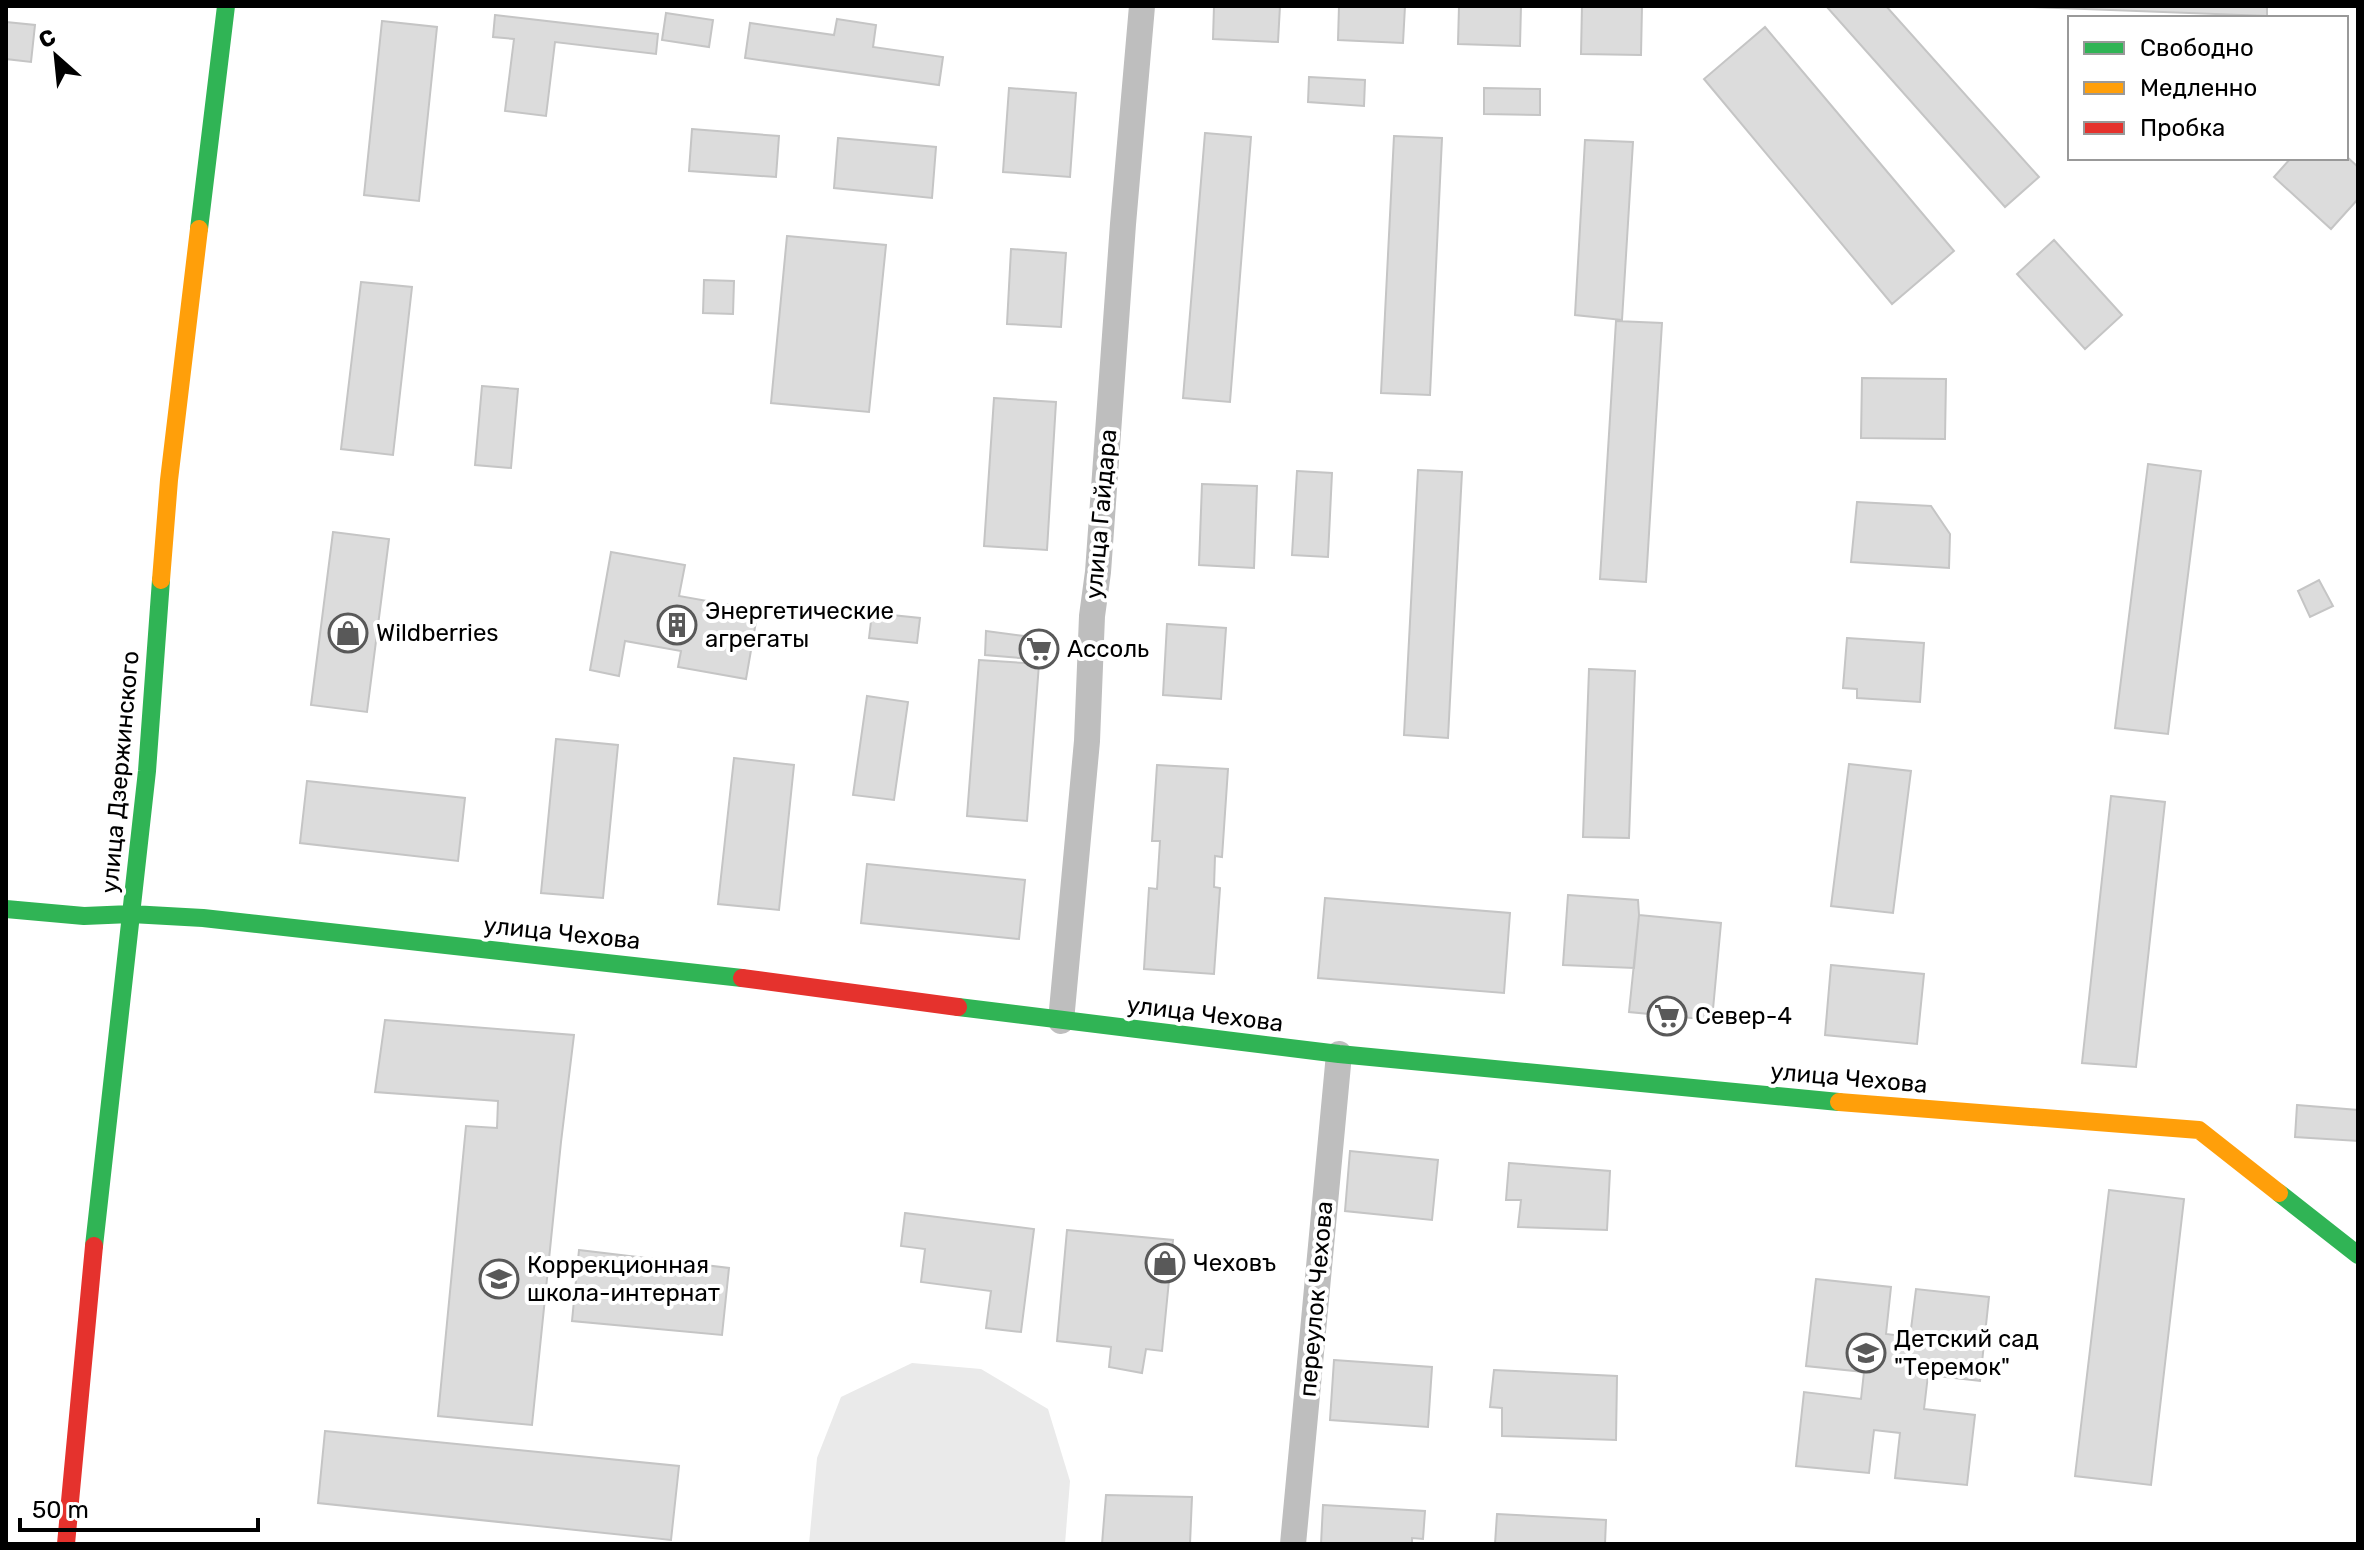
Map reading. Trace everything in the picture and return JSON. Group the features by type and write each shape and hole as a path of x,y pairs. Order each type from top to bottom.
{"street":[{"name":"улица Дзержинского","path":"66,1544 95,1241 147,771 169,480 226,6"},
{"name":"улица Гайдара","path":"1061,1021 1087,741 1092,616 1142,6"},
{"name":"улица Чехова","path":"6,909 84,916 131,914 203,918 690,971 1061,1021 1339,1054 1765,1096 2199,1130 2358,1255"},
{"name":"переулок Чехова","path":"1293,1544 1339,1054"}],"shaded area":[{"path":"912,1363 981,1369 1048,1409 1070,1481 1065,1544 809,1544 817,1458 841,1397"}],"building":[{"path":"1214,6 1280,6 1278,42 1213,39"},
{"path":"1339,6 1405,6 1403,43 1338,40"},
{"path":"1459,6 1521,6 1520,46 1458,44"},
{"path":"1582,6 1642,6 1641,55 1581,54"},
{"path":"1826,6 1886,6 2039,177 2005,207"},
{"path":"2008,6 2267,6 2267,16"},
{"path":"666,13 713,20 709,47 662,40"},
{"path":"495,15 658,34 656,54 555,42 546,116 505,111 514,39 493,37"},
{"path":"837,19 876,25 873,47 943,57 939,85 745,58 750,23 834,35"},
{"path":"382,21 437,27 419,201 364,195"},
{"path":"6,22 35,25 31,62 6,59"},
{"path":"1765,27 1954,251 1892,304 1704,79"},
{"path":"1309,77 1365,80 1364,106 1308,102"},
{"path":"1009,88 1076,93 1070,177 1003,172"},
{"path":"1484,88 1540,89 1540,115 1484,114"},
{"path":"692,129 779,136 776,177 689,171"},
{"path":"1205,133 1251,137 1230,402 1183,398"},
{"path":"1394,136 1442,138 1430,395 1381,393"},
{"path":"838,138 936,147 932,198 834,188"},
{"path":"1585,140 1633,142 1622,320 1575,315"},
{"path":"2348,158 2358,167 2358,199 2331,229 2274,177 2289,160"},
{"path":"787,236 886,245 869,412 771,403"},
{"path":"2054,240 2122,315 2085,349 2017,274"},
{"path":"1011,249 1066,253 1061,327 1007,324"},
{"path":"704,280 734,281 733,314 703,313"},
{"path":"361,282 412,287 393,455 341,449"},
{"path":"1616,321 1662,323 1646,582 1600,579"},
{"path":"1862,378 1946,379 1945,439 1861,438"},
{"path":"482,386 518,389 511,468 475,465"},
{"path":"994,398 1056,402 1047,550 984,546"},
{"path":"2148,464 2201,471 2168,734 2115,728"},
{"path":"1418,470 1462,472 1448,738 1404,735"},
{"path":"1297,471 1332,473 1328,557 1292,555"},
{"path":"1202,484 1257,486 1254,568 1199,565"},
{"path":"1857,502 1931,506 1950,534 1949,568 1851,562"},
{"path":"333,532 389,539 367,712 311,705"},
{"name":"Энергетические агрегаты","path":"611,552 685,565 679,596 758,610 746,679 678,667 681,651 625,641 619,676 590,670"},
{"path":"2319,580 2333,606 2310,617 2298,591"},
{"path":"872,613 920,618 917,643 869,638"},
{"path":"1167,624 1226,628 1221,699 1163,695"},
{"path":"986,631 1032,637 1045,652 1043,660 985,655"},
{"path":"1847,638 1924,643 1920,702 1857,698 1857,689 1843,688"},
{"path":"979,660 1039,664 1027,821 967,816"},
{"path":"1589,669 1635,671 1629,838 1583,837"},
{"path":"867,696 908,702 894,800 853,795"},
{"path":"556,739 618,745 603,898 541,893"},
{"path":"734,758 794,765 779,910 718,904"},
{"path":"1849,764 1911,771 1893,913 1831,906"},
{"path":"1157,765 1228,769 1222,857 1215,856 1214,887 1220,888 1214,974 1144,969 1149,888 1157,889 1160,841 1152,841"},
{"path":"307,781 465,798 458,861 300,843"},
{"path":"2111,796 2165,802 2136,1067 2082,1063"},
{"path":"867,864 1025,880 1019,939 861,923"},
{"path":"1568,895 1638,900 1634,968 1563,965"},
{"path":"1325,898 1510,913 1504,993 1318,978"},
{"path":"1639,915 1721,923 1712,1020 1629,1012"},
{"path":"1831,965 1924,974 1917,1044 1825,1035"},
{"name":"Коррекционная школа-интернат","path":"385,1020 574,1035 532,1425 438,1416 466,1126 497,1128 498,1101 375,1092"},
{"path":"2297,1105 2358,1110 2358,1141 2295,1137"},
{"path":"1350,1151 1438,1160 1432,1220 1345,1211"},
{"path":"1509,1163 1610,1171 1607,1230 1518,1227 1521,1200 1506,1200"},
{"path":"2109,1190 2184,1199 2151,1485 2075,1476"},
{"path":"905,1213 1034,1229 1021,1332 986,1328 991,1291 921,1282 925,1249 901,1246"},
{"path":"1067,1230 1173,1240 1162,1351 1146,1349 1142,1373 1109,1367 1111,1347 1057,1341"},
{"path":"579,1250 729,1268 722,1335 572,1321"},
{"path":"1816,1279 1891,1287 1886,1334 1910,1337 1916,1289 1989,1297 1980,1381 1928,1375 1924,1409 1975,1415 1967,1485 1895,1478 1900,1433 1874,1430 1869,1473 1796,1466 1804,1392 1861,1399 1864,1372 1806,1366"},
{"path":"1334,1360 1432,1367 1428,1427 1330,1420"},
{"path":"1494,1370 1617,1376 1616,1440 1502,1436 1502,1408 1490,1407"},
{"path":"325,1431 679,1466 671,1540 318,1503"},
{"path":"1106,1495 1192,1497 1190,1544 1102,1544"},
{"path":"1323,1505 1425,1511 1423,1539 1412,1538 1412,1544 1321,1544"},
{"path":"1497,1514 1606,1520 1605,1544 1495,1544"}],"traffic: fast":[{"path":"199,229 226,6"},
{"path":"94,1246 147,771 161,580"},
{"path":"6,909 84,916 131,914 203,918 742,978"},
{"path":"958,1007 1339,1054 1839,1102"},
{"path":"2279,1193 2358,1255"}],"traffic: slow":[{"path":"161,580 169,480 199,229"},
{"path":"1839,1102 2199,1130 2279,1193"}],"traffic: jam":[{"path":"742,978 958,1007"},
{"path":"66,1544 94,1246"}],"place":[{"name":"Энергетические агрегаты","path":"677,625"},
{"name":"Wildberries","path":"348,633"},
{"name":"Ассоль","path":"1039,649"},
{"name":"Север-4","path":"1667,1016"},
{"name":"Чеховъ","path":"1165,1263"},
{"name":"Коррекционная школа-интернат","path":"499,1279"},
{"name":"Детский сад \"Теремок\"","path":"1866,1353"}]}
